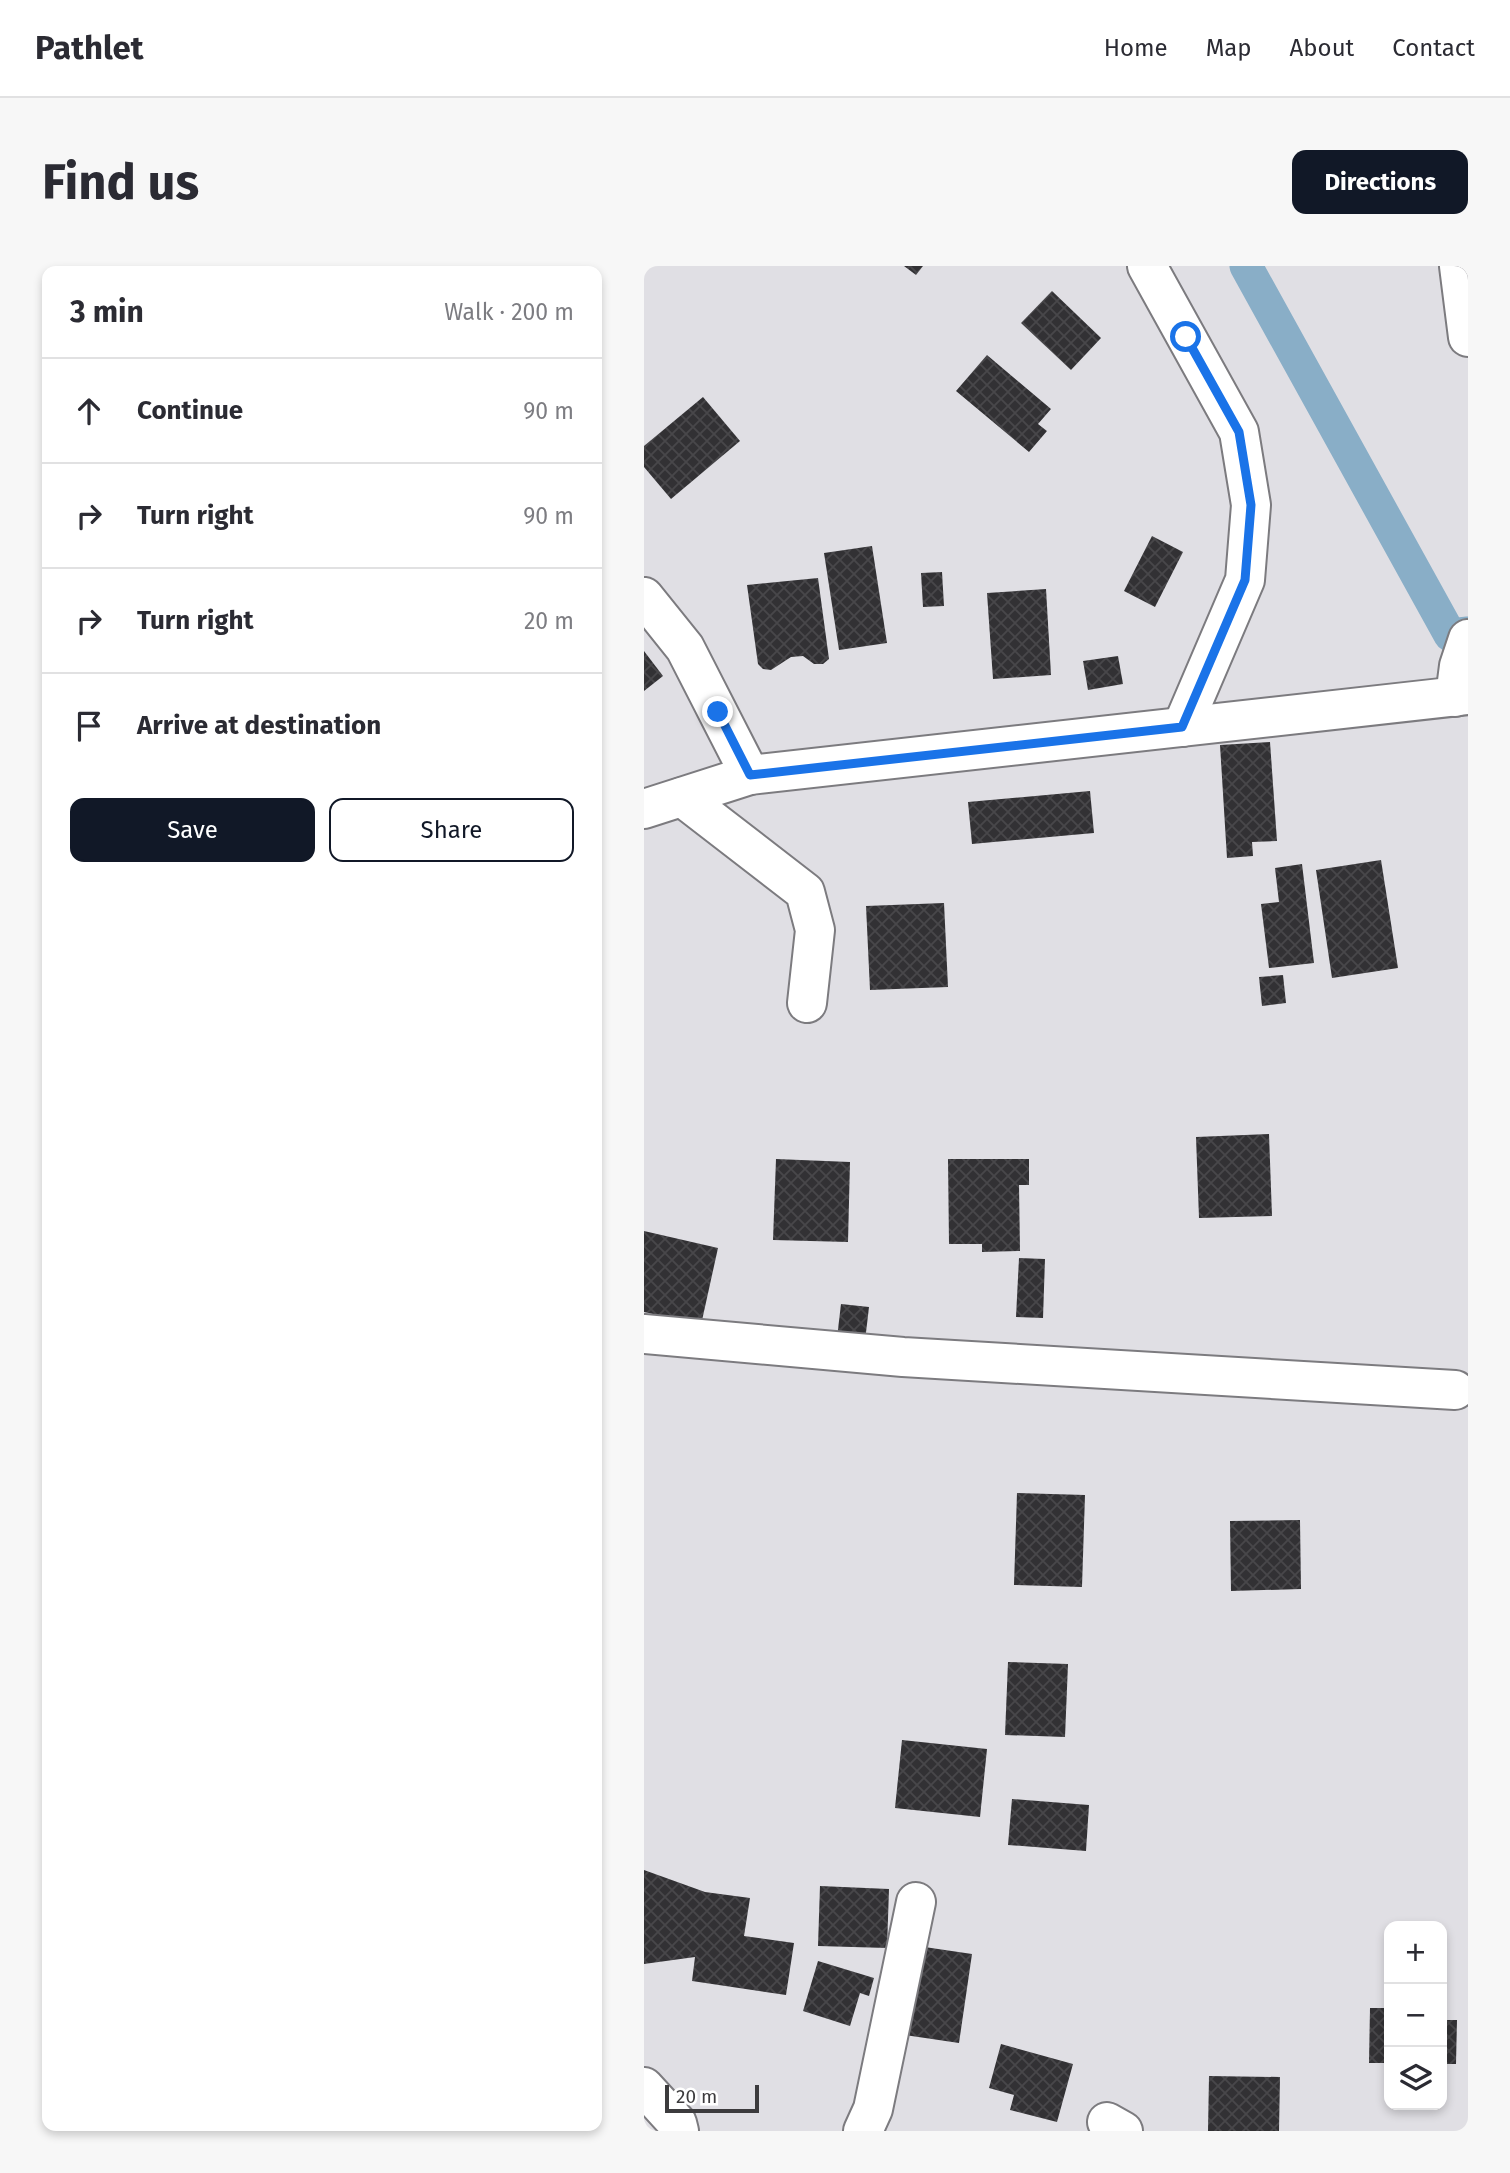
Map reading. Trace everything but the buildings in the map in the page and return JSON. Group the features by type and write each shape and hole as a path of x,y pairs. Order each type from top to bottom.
{"street":[{"path":"1147,266 1239,432 1251,505 1245,580 1182,727"},
{"path":"1459,266 1468,337"},
{"path":"644,597 685,648 750,775"},
{"path":"644,809 750,775 1461,696 1459,666 1468,639"},
{"path":"682,797 805,892 815,930 807,1003"},
{"path":"644,1334 903,1357 1455,1390"},
{"path":"863,2131 873,2109 916,1902"},
{"path":"644,2087 677,2123 678,2131"}],"waterway":[{"path":"1246,266 1450,635 1468,633"}],"route":[{"path":"718,712 750,775 1182,727 1245,580 1251,505 1239,432 1186,337"}]}
